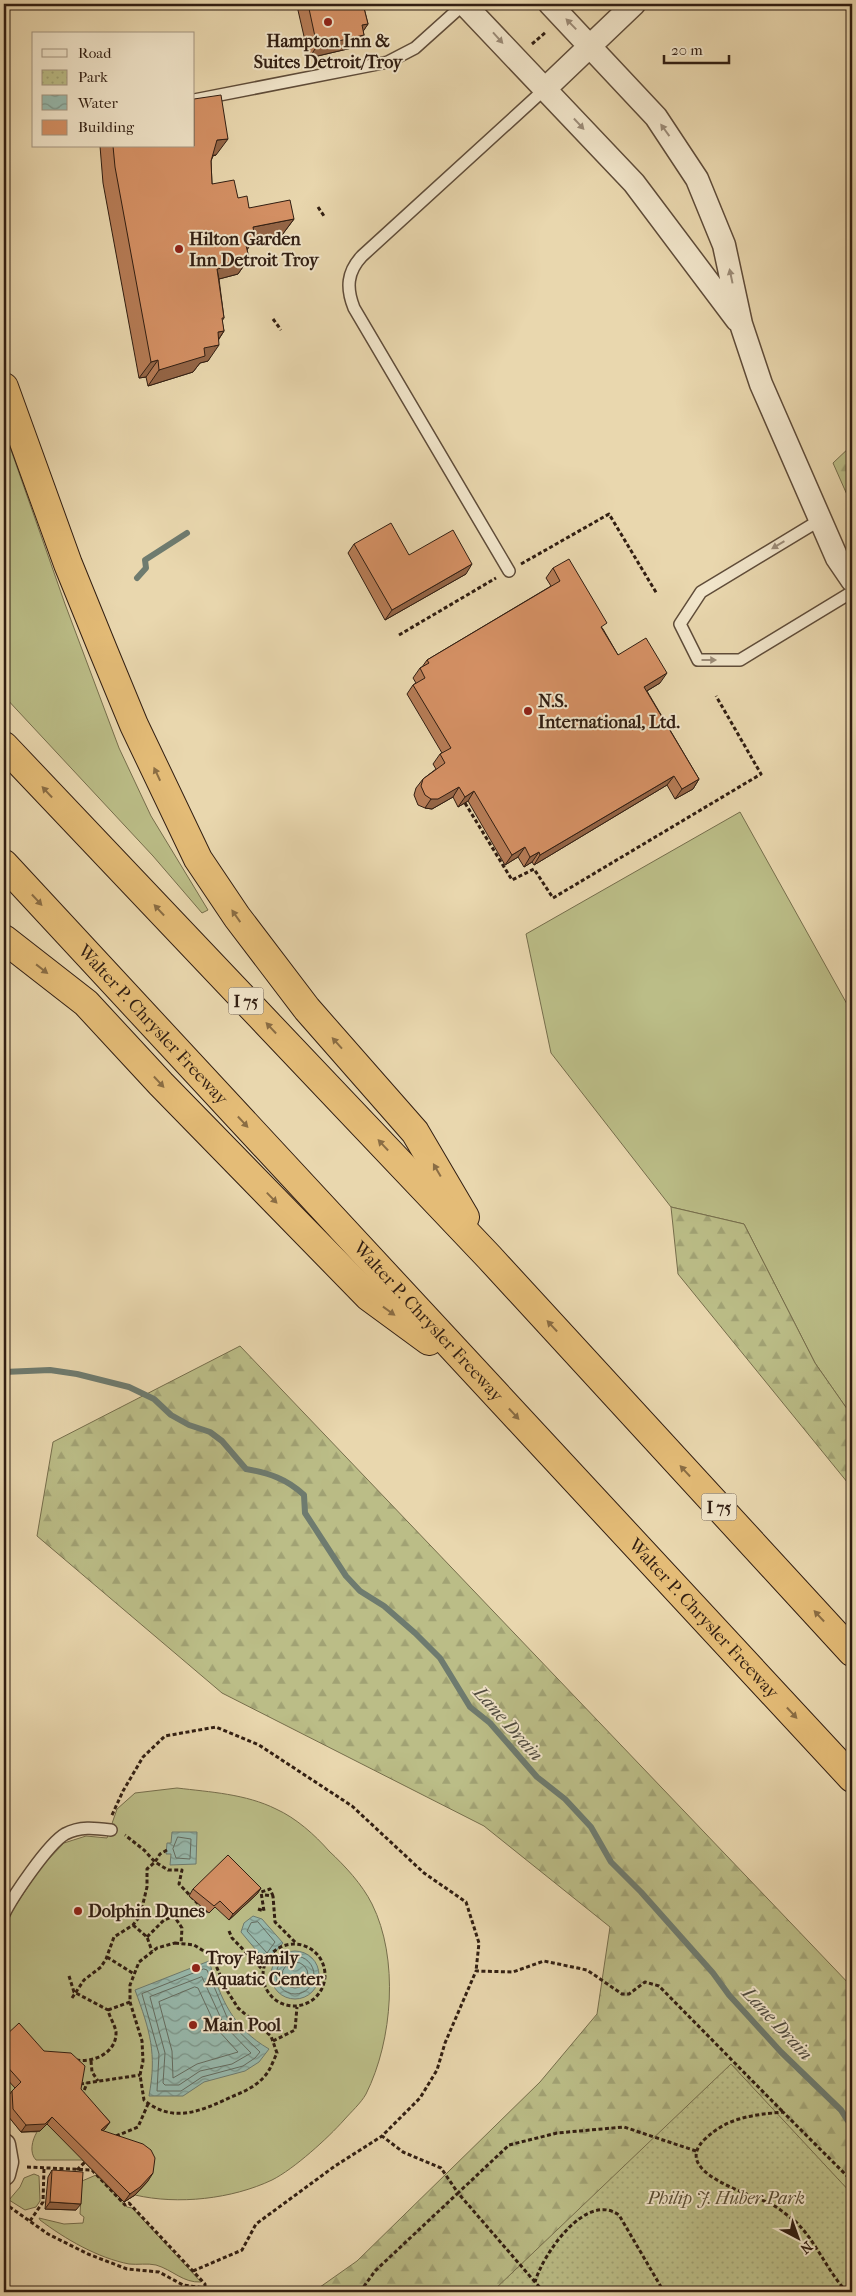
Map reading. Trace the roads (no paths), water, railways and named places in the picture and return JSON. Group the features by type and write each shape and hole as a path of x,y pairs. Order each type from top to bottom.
{"highway":[{"path":"4,386 68,564 103,650 139,734 198,859 237,917 307,1009 415,1132 489,1257"},
{"name":"I 75","path":"4,746 489,1257 852,1652"},
{"name":"Walter P. Chrysler Freeway","path":"4,864 852,1778"},
{"path":"4,939 86,1003 168,1091 369,1297 480,1378"}],"street":[{"path":"464,4 546,88 634,183 740,324"},
{"path":"550,4 656,117 697,179 724,246 740,324 761,384 820,520 838,558 852,580"},
{"path":"546,88 634,4"},
{"path":"4,2145 7,2162 13,2171"}],"lane":[{"path":"195,100 388,62 415,48 464,4"},
{"path":"509,571 354,308 348,290 348,281 354,264 362,256 546,88"},
{"path":"820,520 701,592 680,624 698,660 740,660 852,592"},
{"path":"4,1914 40,1860 65,1835 90,1827 108,1830"}],"water":[{"path":"172,1832 197,1832 196,1864 170,1865 171,1854 166,1854 167,1843 171,1843"},
{"path":"253,1916 262,1919 283,1943 266,1962 241,1932 244,1923"},
{"path":"295,1951 304,1953 312,1958 317,1966 319,1975 317,1984 312,1992 304,1997 295,1999 286,1997 278,1992 273,1984 271,1975 273,1966 278,1958 286,1953"},
{"name":"Main Pool","path":"209,1961 218,1988 230,2012 246,2032 269,2049 259,2062 245,2071 204,2082 183,2096 149,2096 152,2067 151,2042 135,1990"}],"waterway":[{"path":"137,578 146,568 145,560 187,533"},
{"name":"Lane Drain","path":"4,1372 50,1370 77,1374 129,1387 154,1399 171,1415 189,1425 210,1432 222,1441 246,1469 262,1472 277,1478 291,1485 304,1495 305,1513 346,1576 360,1591 384,1606 415,1633 440,1658 470,1707 490,1723 537,1777 565,1799 591,1827 611,1862 641,1892 713,1973 729,1995 781,2052 841,2110 852,2127"}],"place":[{"name":"Hampton Inn & Suites Detroit/Troy","path":"328,22"},
{"name":"Hilton Garden Inn Detroit Troy","path":"179,249"},
{"name":"N.S. International, Ltd.","path":"528,711"},
{"name":"Dolphin Dunes","path":"78,1911"},
{"name":"Troy Family Aquatic Center","path":"196,1968"},
{"name":"Main Pool","path":"193,2025"}],"park label":[{"name":"Philip J. Huber Park","path":"726,2198"}]}
